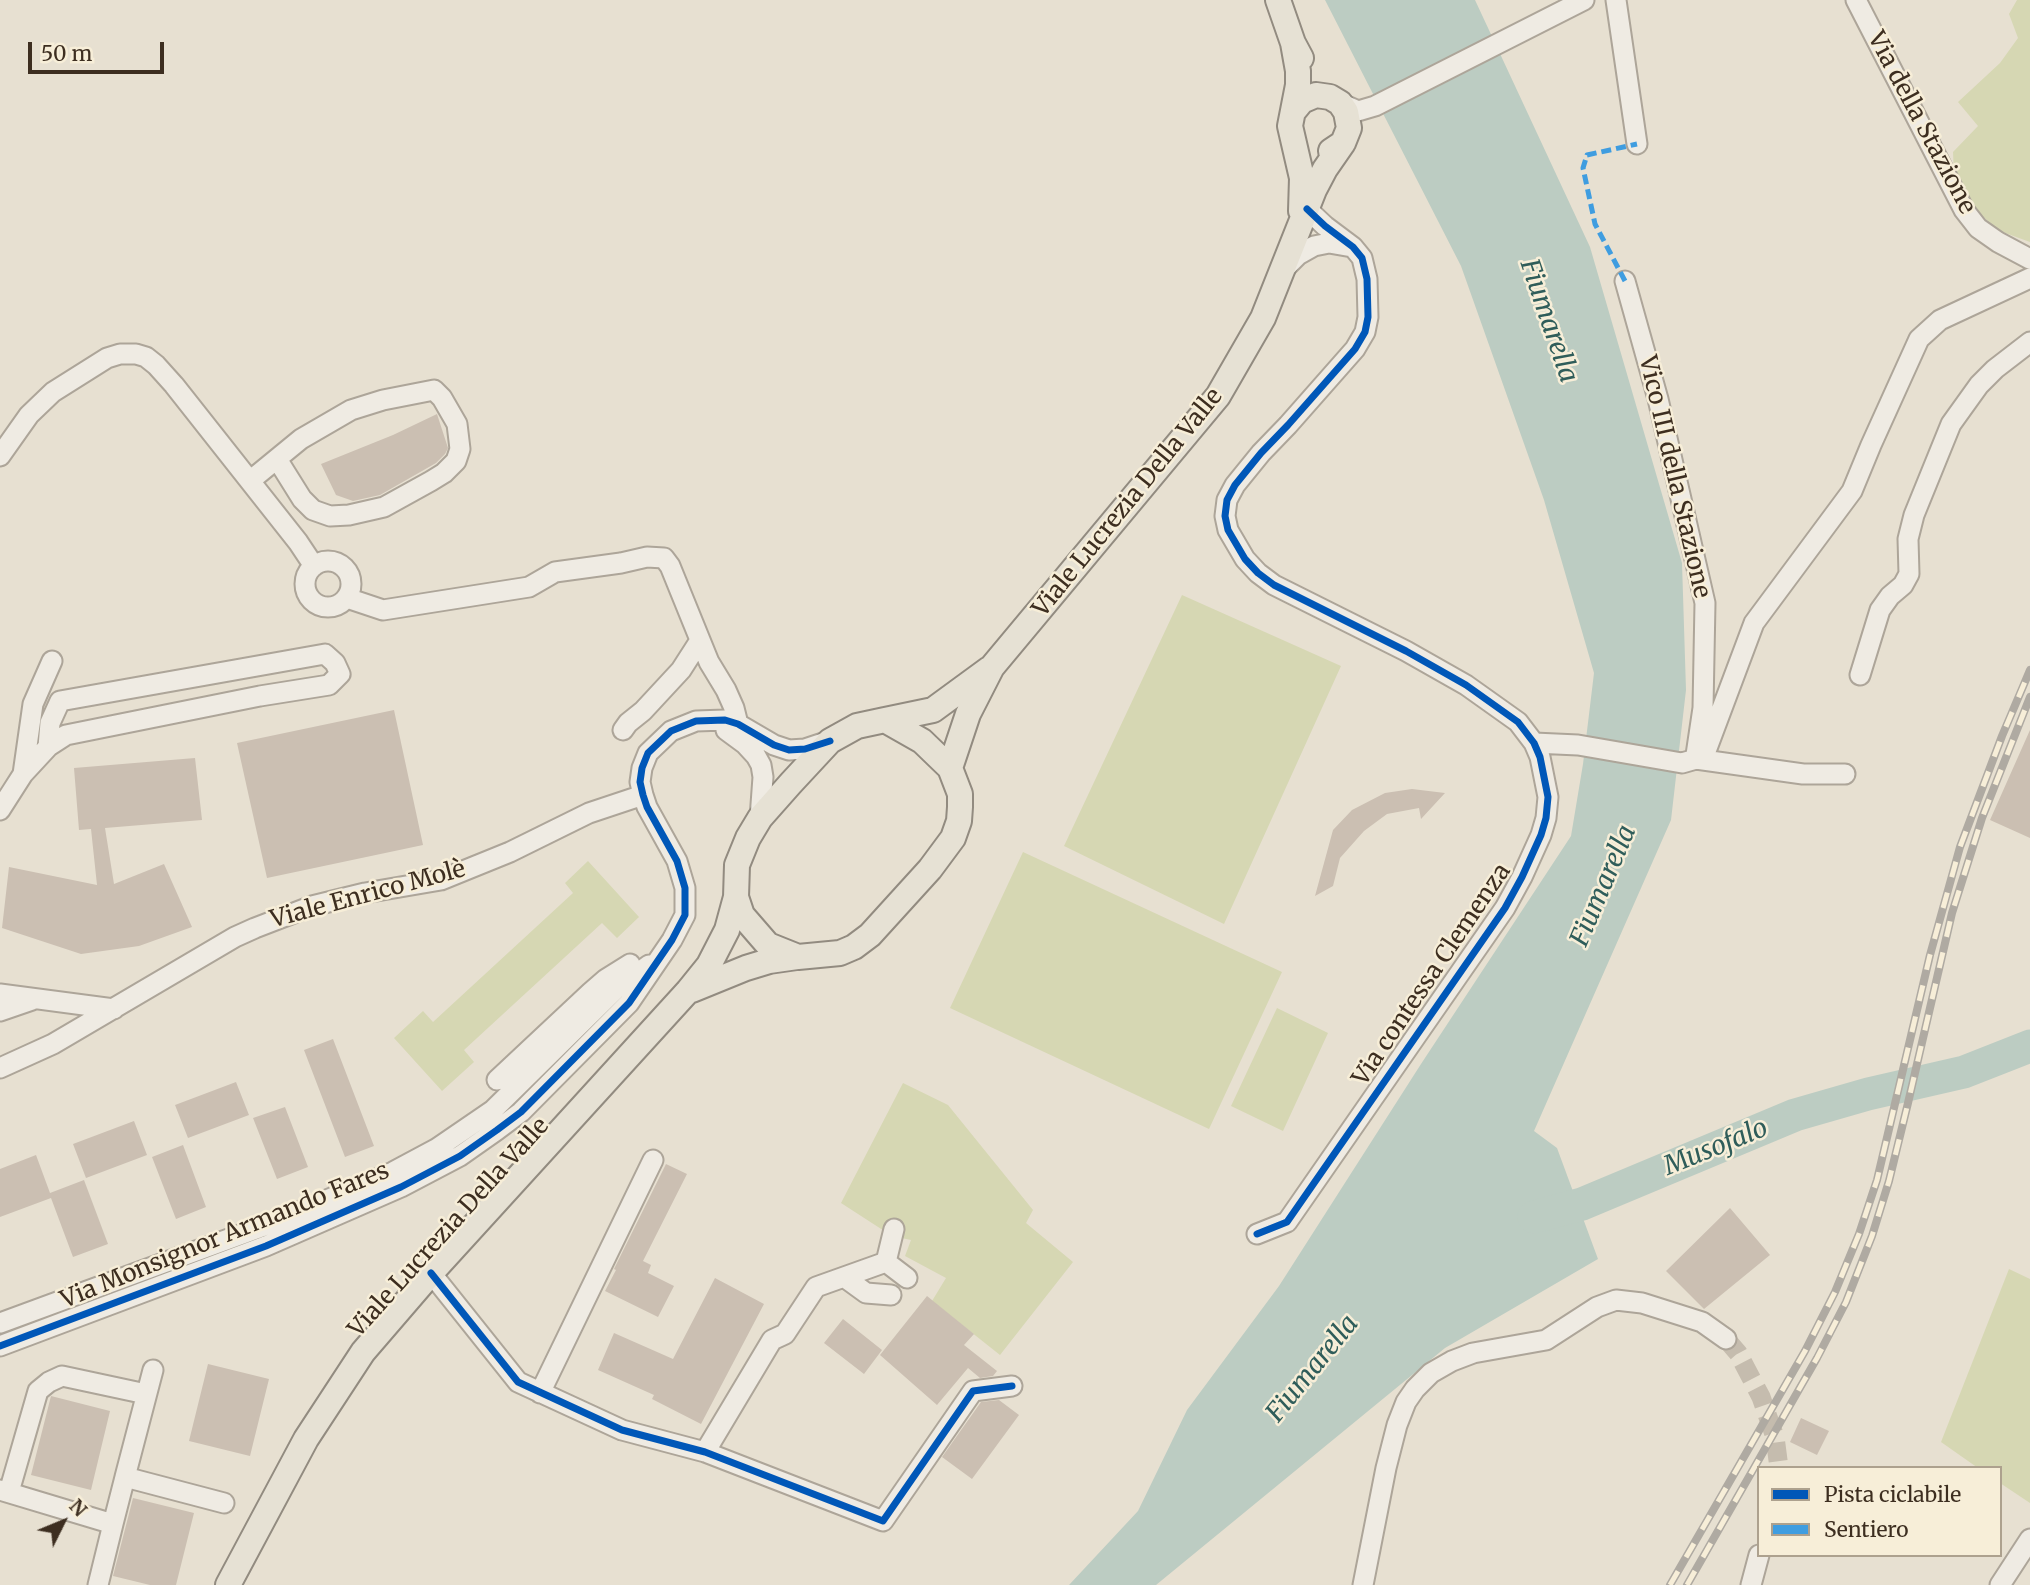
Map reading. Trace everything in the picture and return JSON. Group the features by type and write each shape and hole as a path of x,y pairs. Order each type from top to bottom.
{"main road":[{"path":"1278,0 1293,43 1298,71 1290,126 1302,178 1303,218"},
{"path":"1293,43 1313,78 1338,101 1349,119 1345,139 1330,152 1314,153 1299,146 1294,139"},
{"path":"1293,112 1308,97 1323,95 1338,101"},
{"name":"Viale Lucrezia Della Valle","path":"950,768 968,713 992,667 1218,396 1263,318 1325,169 1345,139"},
{"name":"Viale Lucrezia Della Valle","path":"228,1585 306,1438 363,1352 709,965 727,930 736,897 737,865 747,838 760,818 831,741 857,726 933,710 992,667"},
{"name":"Viale Lucrezia Della Valle","path":"688,991 769,961 839,953 855,947 870,935 930,869 953,838 960,821 960,794 950,768 922,741 885,720"},
{"path":"736,897 742,915 768,944 798,957"}],"street":[{"path":"1338,101 1358,111 1375,106 1508,38 1560,5 1584,0"},
{"path":"1615,0 1637,144"},
{"name":"Via della Stazione","path":"1856,0 1964,210 1978,228 2030,259"},
{"path":"1345,139 1353,127 1375,106"},
{"path":"1303,218 1325,226 1353,247"},
{"path":"1283,271 1298,255 1314,246 1329,243 1353,247"},
{"name":"Via contessa Clemenza","path":"1256,1234 1287,1222 1504,908 1533,854 1546,818 1546,780 1534,743 1518,722 1466,685 1406,651 1274,585 1252,566 1228,530 1225,516 1227,500 1235,485 1333,376 1355,349 1364,332 1368,317 1367,279 1362,258 1353,247"},
{"path":"1689,761 1706,751 1755,623 1852,491 1919,339 1940,320 2030,278"},
{"name":"Vico III della Stazione","path":"1625,281 1658,399 1705,603 1703,708 1689,761"},
{"path":"1860,676 1880,610 1890,596 1903,585 1909,574 1908,539 1914,515 1951,424 1979,385 2030,342"},
{"path":"0,456 29,415 53,392 107,358 136,354 146,357 156,365 251,480 314,566"},
{"path":"251,480 301,439 351,410 383,400 434,390 442,398 457,425 460,449 456,461 431,481 384,506 349,515 330,516 313,510 302,499 277,459"},
{"path":"347,598 383,610 529,587 555,572 646,557 664,558 670,566 699,642 726,690 738,724"},
{"path":"324,561 332,561 348,572 352,588 341,604 325,608 312,601 307,594 305,586 314,566 324,561"},
{"path":"623,730 681,670 699,642"},
{"path":"0,810 23,774 48,747 66,735 329,685 341,674 335,663 325,654 60,701 50,723 48,747"},
{"path":"23,774 33,704 52,661"},
{"path":"643,795 640,782 648,753 671,731 684,724 725,720 789,750 805,749 831,741"},
{"path":"710,721 745,744 761,765 763,777 760,818"},
{"path":"1534,743 1578,744 1689,761 1803,774 1844,774"},
{"name":"Via Monsignor Armando Fares","path":"0,1346 266,1245 401,1187 460,1156 521,1112 629,1003 662,956 685,915 685,888 677,860 646,807 643,795"},
{"name":"Viale Enrico Molè","path":"0,1068 53,1044 235,937 255,928 312,906 441,880 510,852 589,813 643,795"},
{"path":"497,1080 606,979 627,965 662,956"},
{"name":"Via Monsignor Armando Fares","path":"0,1323 272,1223 393,1172 436,1149 493,1110 616,989 662,956"},
{"path":"0,982 36,999"},
{"path":"0,995 114,1009"},
{"path":"0,1011 36,999"},
{"path":"540,1393 653,1160"},
{"path":"886,1262 894,1229"},
{"path":"705,1452 772,1340 785,1334 816,1287 886,1262"},
{"path":"886,1262 907,1278"},
{"path":"431,1273 518,1382 622,1430 705,1452 883,1521 973,1391 1012,1386"},
{"path":"844,1277 866,1293 891,1295"},
{"path":"1363,1585 1397,1425 1406,1402 1431,1373 1473,1353 1546,1340 1597,1307 1616,1300 1642,1303 1702,1322 1726,1339"},
{"path":"98,1585 153,1370"},
{"path":"113,1524 5,1491 38,1391 49,1382 62,1376 146,1394"},
{"path":"125,1477 223,1503"},
{"path":"2000,1585 2030,1539"},
{"path":"1751,1585 1758,1557"}],"green space":[{"path":"2017,0 2030,0 2030,242 1997,230 1971,205 1954,176 1953,152 1978,126 1958,102 2000,63 2018,38 2009,14"},
{"path":"1182,595 1341,666 1224,924 1064,846"},
{"path":"1023,852 1282,972 1209,1129 950,1008"},
{"path":"588,861 639,917 617,938 602,923 464,1050 474,1062 442,1091 394,1038 423,1011 433,1022 573,893 565,883"},
{"path":"1277,1008 1328,1033 1283,1131 1231,1106"},
{"path":"903,1083 948,1105 1033,1210 1026,1223 1073,1262 1000,1355 932,1301 946,1278 905,1256 911,1240 892,1236 841,1203"},
{"path":"2009,1269 2030,1279 2030,1503 2002,1484 2002,1466 1975,1466 1941,1442"}],"water":[{"name":"Fiumarella","path":"1325,0 1475,0 1590,247 1682,563 1686,690 1671,820 1534,1131 1557,1148 1598,1259 1445,1348 1156,1585 1069,1585 1138,1511 1187,1410 1279,1286 1571,836 1583,764 1594,673 1544,500 1461,266"}],"building":[{"path":"437,414 448,448 436,463 380,495 353,501 336,495 321,464"},
{"path":"394,710 423,845 267,878 237,743"},
{"path":"2030,730 2030,838 1990,820"},
{"path":"195,758 202,820 105,828 114,884 164,864 192,927 139,946 81,954 2,928 9,867 97,885 91,829 79,830 74,768"},
{"path":"1412,789 1445,793 1421,819 1419,808 1387,814 1364,831 1340,858 1333,886 1315,896 1333,830 1352,810 1385,793"},
{"path":"333,1039 374,1146 345,1157 304,1050"},
{"path":"236,1082 249,1115 188,1138 175,1105"},
{"path":"285,1107 308,1167 277,1179 253,1118"},
{"path":"134,1121 147,1155 86,1178 73,1144"},
{"path":"183,1145 206,1207 176,1219 152,1157"},
{"path":"36,1155 50,1193 84,1180 108,1244 73,1257 51,1198 0,1217 0,1169"},
{"path":"666,1164 687,1174 643,1261 651,1265 648,1273 674,1286 658,1317 605,1291"},
{"path":"1730,1208 1770,1255 1704,1309 1666,1271"},
{"path":"715,1278 764,1304 701,1424 652,1399 654,1395 598,1370 614,1333 673,1359"},
{"path":"927,1296 974,1334 964,1345 997,1371 993,1376 980,1378 968,1368 937,1405 880,1355"},
{"path":"843,1319 882,1350 864,1374 824,1343"},
{"path":"208,1364 269,1379 250,1456 189,1441"},
{"path":"51,1396 110,1411 91,1490 31,1475"},
{"path":"999,1400 1019,1415 972,1479 942,1457 981,1402"},
{"path":"1801,1418 1829,1431 1817,1455 1790,1442"},
{"path":"133,1498 194,1513 176,1585 150,1585 113,1576"}],"waterway":[{"name":"Musofalo","path":"1534,1217 1582,1204 1795,1115 1868,1094 1964,1072 2030,1046"}],"tunnel":[{"path":"1726,1339 1738,1353 1761,1397 1775,1437 1779,1466"}],"railway":[{"path":"1670,1585 1805,1351 1835,1292 1859,1234 1877,1180 1930,955 1960,847 2030,670"},
{"path":"1687,1585 1817,1358 1846,1302 1872,1236 1889,1181 1952,913 1982,818 2030,697"}],"marked path":[{"path":"1625,281 1595,224 1583,168 1587,155 1637,144"}],"cycle path":[{"path":"1257,1234 1287,1222 1505,908 1541,835 1548,797 1540,757 1534,743 1518,722 1466,685 1406,651 1274,585 1245,559 1228,530 1225,516 1227,500 1235,485 1355,349 1365,332 1368,317 1367,279 1362,258 1353,247 1307,209"},
{"path":"0,1346 266,1246 401,1187 460,1156 497,1130 521,1112 629,1003 672,940 685,915 685,888 677,861 647,807 640,782 648,753 671,731 696,721 725,720 738,724 774,745 789,750 805,749 830,741"},
{"path":"431,1273 518,1382 622,1430 705,1452 883,1521 973,1391 1012,1386"}]}
